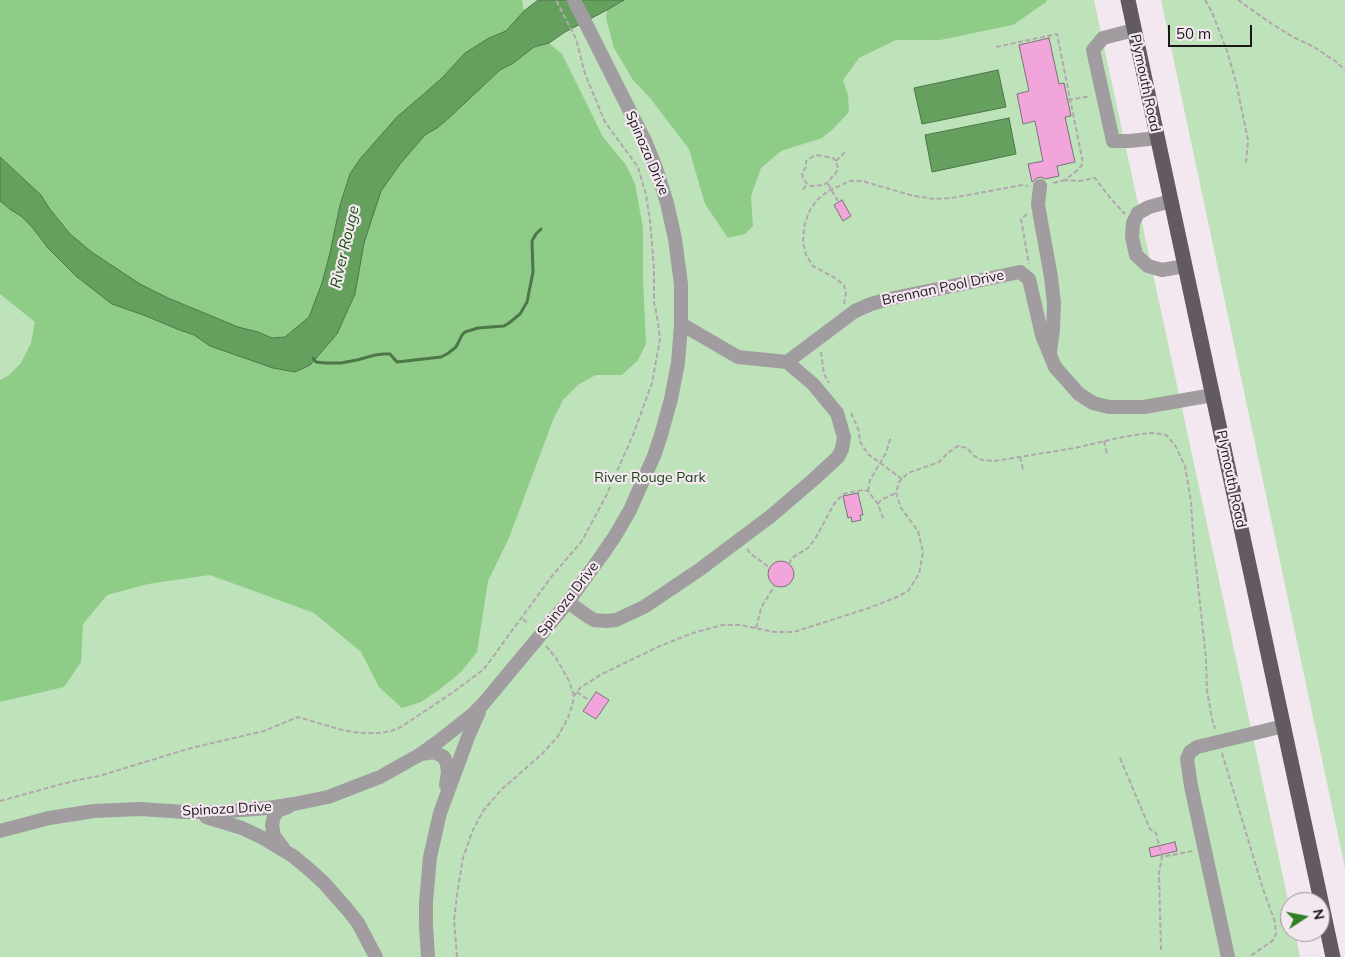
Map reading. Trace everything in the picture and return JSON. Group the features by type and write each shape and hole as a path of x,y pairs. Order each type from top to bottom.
{"main road":[{"name":"Plymouth Road","path":"1128,0 1333,957"}],"street":[{"name":"Spinoza Drive","path":"0,830 49,818 94,811 140,809 186,812 242,811 294,804 328,797 380,777 421,754 456,728 483,704 568,602 616,536 654,456 671,399 678,363 681,324 681,284 676,240 668,203 656,168 645,141 574,0"},
{"path":"1134,30 1103,38 1093,50 1113,141 1158,138"},
{"path":"1040,186 1038,204 1054,304 1050,354"},
{"path":"1171,201 1138,212 1133,223 1132,236 1136,255 1148,266 1162,270 1185,266"},
{"name":"Brennan Pool Drive","path":"787,362 854,312 871,304 1020,272 1029,279 1042,335 1055,367 1079,394 1093,403 1109,407 1144,407 1213,395"},
{"path":"568,602 594,620 606,621 616,620 644,607 699,570 771,516 838,457 842,449 844,437 837,414 814,384 787,362 738,357 681,324"},
{"path":"440,813 468,737 483,704"},
{"path":"1228,957 1191,786 1187,759 1190,752 1197,746 1284,726"},
{"path":"421,754 434,752 444,757 448,774 430,857 427,880 426,925 428,957"},
{"path":"286,852 274,836 272,825 274,816 279,810 294,804"},
{"path":"186,812 242,828 286,852 311,871 336,896 358,923 376,957"}],"path":[{"path":"0,801 73,781 99,776 191,748 264,731 298,717 360,734 391,731 400,727 484,669 552,576 582,541 607,494 633,435 652,383 660,339 654,302 654,268 650,221 641,176 638,167 605,122 585,74 576,39 556,0"},
{"path":"1205,0 1212,12 1227,51 1240,97 1248,140 1246,164"},
{"path":"1238,0 1293,37 1314,47 1345,70"},
{"path":"996,47 1057,34 1083,163 1079,169 1065,180"},
{"path":"1069,100 1093,95"},
{"path":"836,162 845,152"},
{"path":"817,155 832,158 836,162 838,168 836,173 827,183 814,186 807,184 802,173 806,167 806,161 817,155"},
{"path":"841,308 846,292 844,285 813,266 806,255 803,243 804,228 809,212 816,201 831,189 850,182 862,181 914,196 935,199 951,198 1023,185 1040,186 1065,180 1079,181 1095,178 1133,223"},
{"path":"827,183 838,201"},
{"path":"803,190 807,184"},
{"path":"1025,276 1029,263 1021,219 1038,204"},
{"path":"825,333 821,354 824,374 832,387"},
{"path":"849,411 859,431 862,446 868,454 902,479"},
{"path":"457,957 454,920 463,858 472,832 483,812 501,790 543,753 558,736 568,718 574,696 580,687 602,674 660,646 694,633 722,625 740,625 775,632 794,632 869,608 908,591 919,574 923,552 918,532 901,508 896,493 899,482 908,473 939,462 958,446 967,448 974,456 982,460 994,461 1153,433 1166,435 1176,445 1185,466 1191,502 1206,659 1207,690 1212,719 1263,889 1275,922 1276,934 1272,941 1249,957"},
{"path":"868,491 870,480 886,453 891,436"},
{"path":"1104,441 1107,454"},
{"path":"1020,456 1023,469"},
{"path":"788,564 792,558 808,548 839,497 843,494 863,490 868,491 878,504 882,518"},
{"path":"878,504 896,493"},
{"path":"739,540 751,554 770,568"},
{"path":"756,628 761,608 775,585"},
{"path":"522,618 528,624"},
{"path":"546,644 569,681 574,696"},
{"path":"577,692 590,701"},
{"path":"1120,758 1150,829 1156,833 1162,858 1159,874 1161,950"},
{"path":"1162,858 1205,848"}],"green space":[{"name":"River Rouge Park","path":"0,0 1094,0 1286,892 1280,892 1280,942 1297,942 1300,957 0,957"},
{"path":"1161,0 1345,0 1345,868"}],"shaded area":[{"path":"0,0 522,0 524,11 506,31 489,38 465,53 442,78 420,96 360,159 350,174 340,205 322,283 309,318 285,337 272,338 238,327 168,298 140,284 93,253 70,234 41,195 0,157"},
{"path":"624,0 1047,0 1013,25 940,40 896,40 859,58 843,80 848,95 849,112 822,138 781,151 761,168 751,196 753,226 745,234 728,238 705,204 689,149 650,98 633,80 614,48 606,18 607,10"},
{"path":"549,43 562,54 603,137 626,165 635,184 643,228 646,344 638,360 622,375 596,375 579,384 563,400 553,420 509,538 488,581 477,652 461,672 421,702 402,708 379,687 361,652 314,613 210,575 148,584 107,595 83,624 81,662 64,687 0,702 0,380 8,376 21,363 31,343 35,322 0,294 0,201 21,215 48,248 112,304 194,335 210,346 273,368 303,368 310,365 343,322 355,294 364,243 381,191 400,164 425,135 450,117 500,70 512,64 534,47"}],"water":[{"name":"River Rouge","path":"538,0 624,0 565,32 549,43 534,47 512,64 500,70 450,117 425,135 400,164 381,191 364,243 355,294 337,334 310,365 295,372 273,368 210,346 194,335 112,304 77,277 48,248 21,216 0,201 0,157 41,195 70,234 93,253 140,284 168,298 238,327 272,338 285,337 309,317 322,283 340,205 350,174 360,159 397,117 442,78 465,53 489,38 506,31 524,11"},
{"path":"998,70 1006,107 922,124 914,88"},
{"path":"1009,118 1016,154 932,172 925,135"}],"building":[{"path":"1049,38 1059,84 1064,83 1071,116 1065,117 1075,162 1057,166 1059,176 1045,179 1041,177 1032,182 1028,164 1043,161 1035,121 1023,124 1017,94 1029,91 1019,45"},
{"path":"842,200 851,216 843,221 834,205"},
{"path":"858,493 863,515 860,515 861,520 852,522 851,517 848,518 843,496"},
{"path":"781,561 790,565 794,574 790,583 781,587 772,583 768,574 772,565"},
{"path":"596,692 609,700 596,719 583,711"},
{"path":"1175,842 1177,851 1151,857 1149,848"}],"waterway":[{"path":"313,358 316,362 341,363 384,354 390,354 397,362 441,357 456,347 465,332 478,328 504,326 520,314 527,302 533,272 532,241 541,229"}]}
